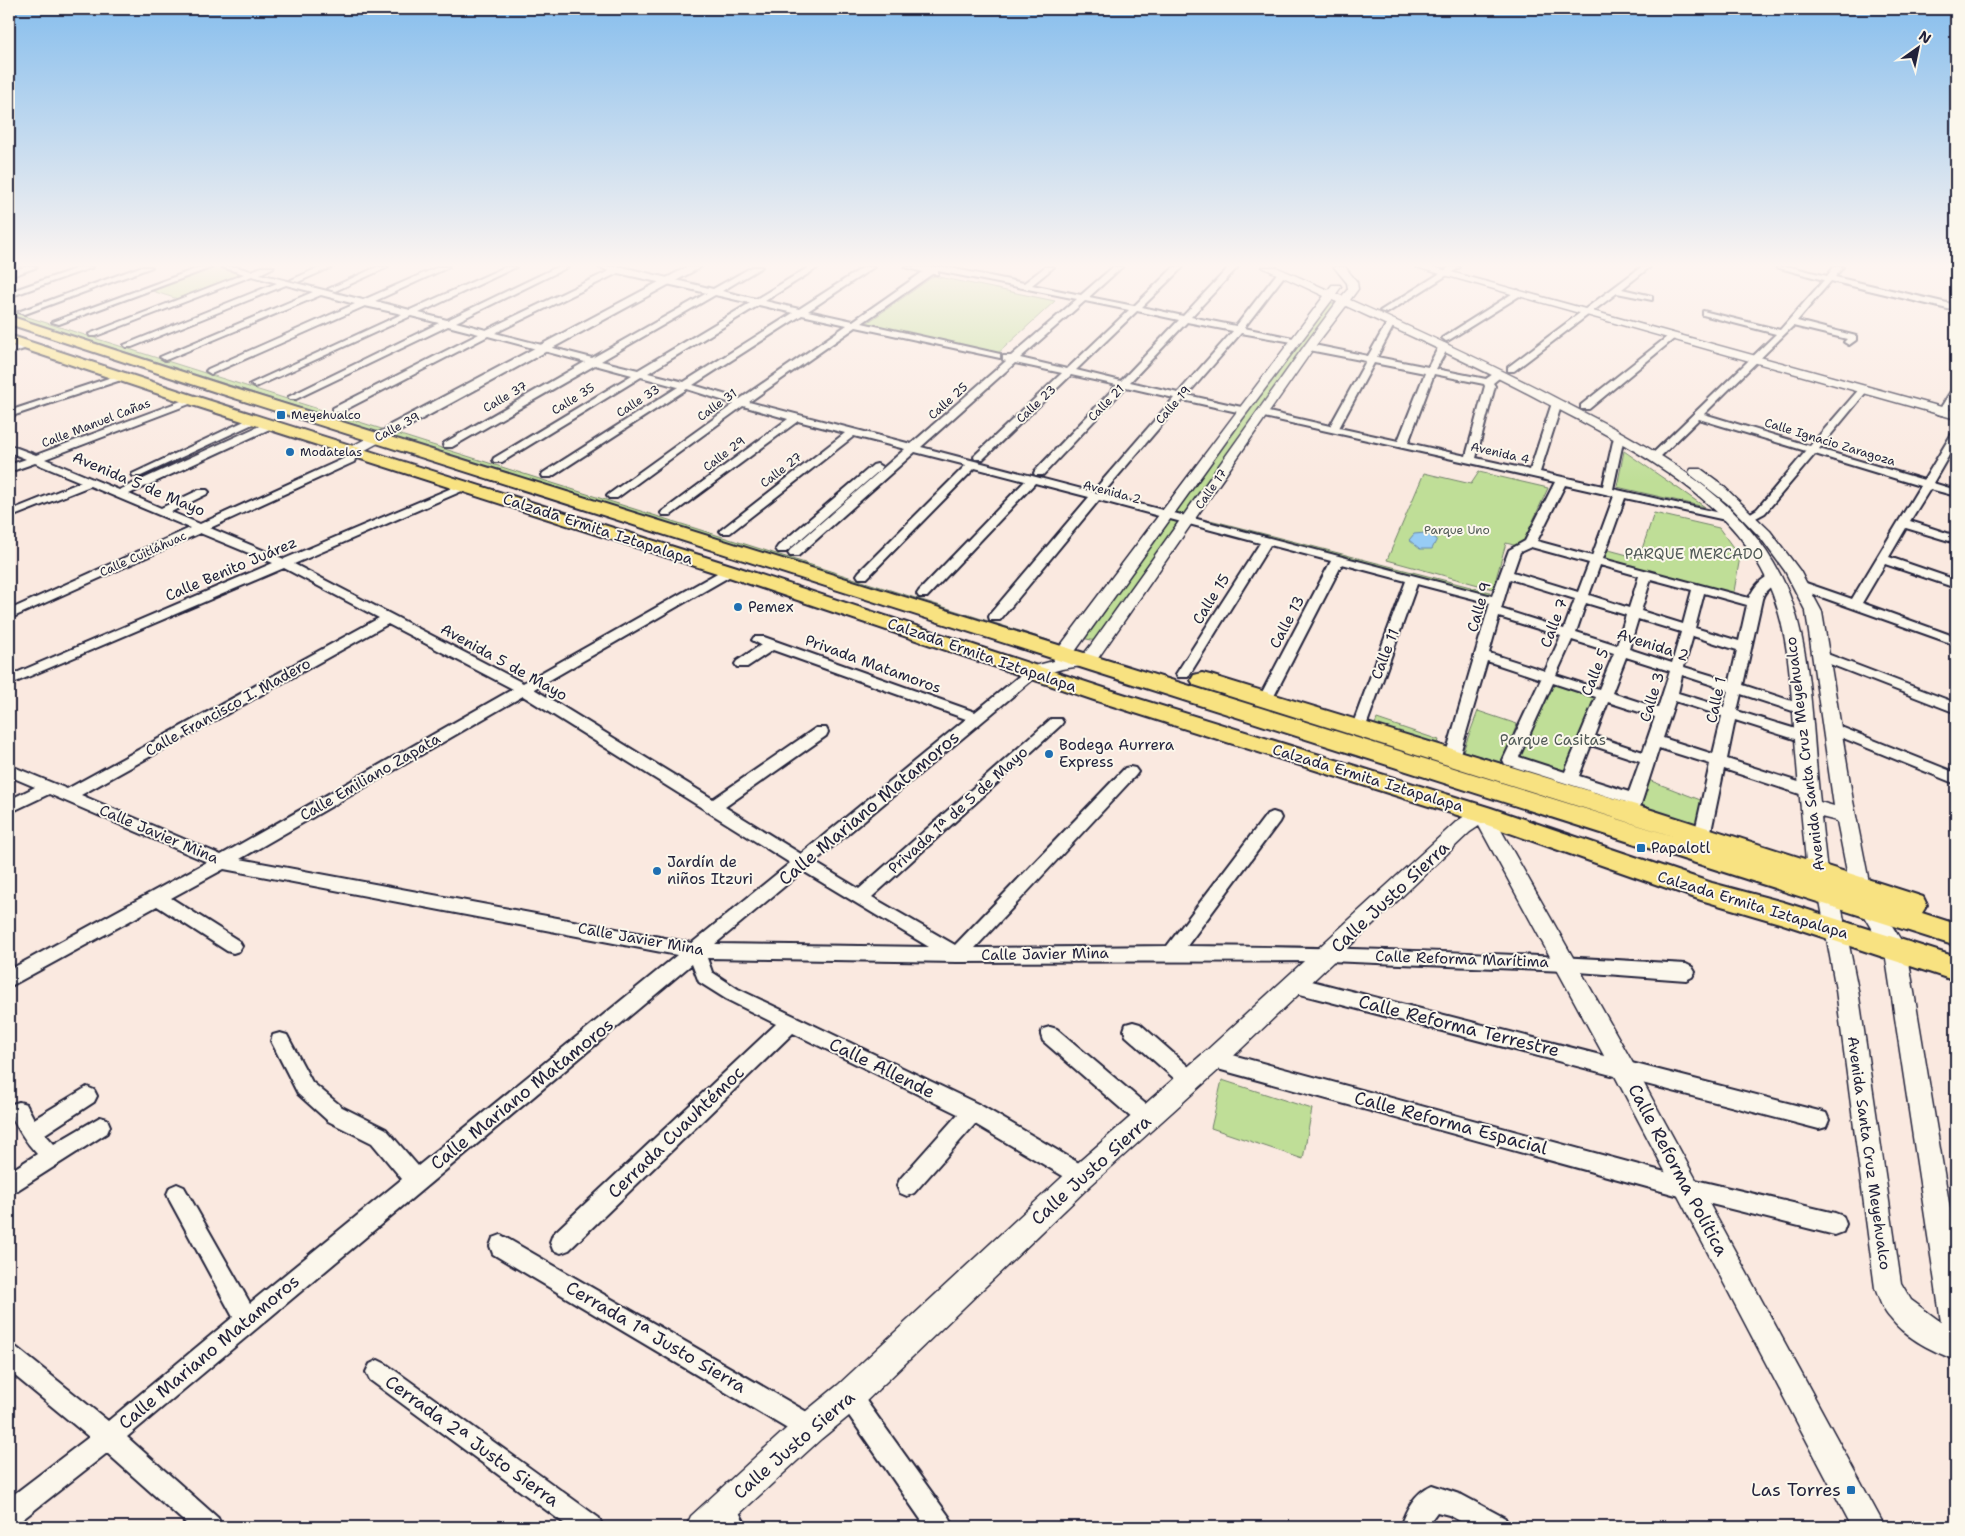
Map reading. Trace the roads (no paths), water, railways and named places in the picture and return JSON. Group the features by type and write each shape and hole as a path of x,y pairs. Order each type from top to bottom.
{"main road":[{"name":"Calzada Ermita Iztapalapa","path":"9,339 253,420 730,571 1033,672 1482,814 1658,875 1956,969"},
{"name":"Calzada Ermita Iztapalapa","path":"93,339 1066,653 1092,655 1183,674 1452,757 1632,806 1702,836 1817,872 1864,897 1956,935"},
{"name":"Calzada Ermita Iztapalapa","path":"109,339 337,410 379,431 448,445 498,460 995,617 1066,653"},
{"name":"Calle 39","path":"379,431 553,339"},
{"name":"Calzada Ermita Iztapalapa","path":"1092,655 1829,895 1864,897 1956,919"}],"street":[{"path":"129,345 145,339"},
{"path":"165,356 207,339"},
{"path":"211,371 285,339"},
{"path":"255,384 354,339"},
{"path":"293,396 413,339"},
{"path":"337,410 476,339"},
{"name":"Avenida 2","path":"510,339 1169,511 1497,602 1568,635 1802,709"},
{"name":"Calle 37","path":"448,445 633,339"},
{"name":"Calle 35","path":"498,460 698,339"},
{"name":"Calle 33","path":"547,476 685,385 760,339"},
{"name":"Calle 31","path":"608,494 737,398 828,339"},
{"path":"916,339 1242,410"},
{"name":"Calle 25","path":"788,551 1027,339"},
{"name":"Calle 23","path":"863,575 976,460 1104,339"},
{"name":"Calle 21","path":"923,594 1168,339"},
{"name":"Calle 19","path":"995,617 1098,493 1231,339"},
{"path":"1288,339 1295,340"},
{"name":"Calle 17","path":"1092,655 1264,414 1314,339"},
{"path":"1333,429 1379,339"},
{"name":"Avenida Santa Cruz Meyehualco","path":"1437,339 1585,407 1657,453 1718,488 1750,517 1781,552 1803,586 1814,612 1846,816 1864,897 1896,950 1956,1329"},
{"path":"1402,445 1432,370 1445,342 1450,339"},
{"path":"1309,347 1488,382 1551,339"},
{"path":"1585,407 1669,339"},
{"path":"1683,339 1759,357 1864,389 1948,409"},
{"path":"1692,339 1948,409 1956,415"},
{"path":"1657,453 1777,339"},
{"path":"1849,342 1851,339"},
{"name":"Calle 17","path":"1066,653 1295,340"},
{"path":"9,351 27,345"},
{"name":"Avenida Santa Cruz Meyehualco","path":"1505,371 1556,403 1619,437 1657,453 1730,518 1758,553 1773,579 1785,608 1798,671 1817,872 1829,895 1847,990 1884,1268 1890,1293 1901,1310 1919,1324 1956,1346"},
{"path":"9,414 124,376"},
{"path":"1470,460 1490,386 1488,382"},
{"path":"1750,517 1761,511 1864,389"},
{"path":"1948,409 1956,390"},
{"name":"Avenida 2","path":"737,398 853,432 911,443"},
{"name":"Calle Manuel Cañas","path":"9,470 192,400"},
{"path":"1534,474 1556,403"},
{"name":"Avenida 4","path":"1264,414 1730,518"},
{"name":"Calle Ignacio Zaragoza","path":"1696,415 1956,493"},
{"name":"Calle 29","path":"667,513 797,417"},
{"path":"113,491 253,420"},
{"path":"113,491 270,425"},
{"name":"Calle 39","path":"353,451 379,431"},
{"name":"Calle 27","path":"726,531 853,432"},
{"path":"1855,604 1928,484 1952,451 1956,435"},
{"path":"1607,490 1619,437"},
{"name":"Avenida 5 de Mayo","path":"9,448 285,564 524,689 715,806 860,898 957,955"},
{"name":"Calle Cuitláhuac","path":"9,615 350,460 353,451"},
{"name":"Calle 9","path":"1452,757 1497,602 1515,550 1530,543 1562,480"},
{"path":"9,515 91,482"},
{"name":"Calle Benito Juárez","path":"9,681 465,486"},
{"path":"161,512 203,492"},
{"name":"Calle 7","path":"1570,779 1510,760 1568,635 1621,494"},
{"name":"Avenida 2","path":"1191,517 1267,541 1497,602"},
{"path":"1904,523 1956,540"},
{"name":"Calle 15","path":"1183,674 1267,541"},
{"path":"1530,543 1594,562 1754,603"},
{"path":"1882,559 1956,584"},
{"name":"Calle 13","path":"1265,700 1338,560"},
{"name":"Calle Emiliano Zapata","path":"9,979 222,862 730,571"},
{"path":"1506,574 1743,647"},
{"name":"Calle 5","path":"1570,779 1621,652 1635,614 1646,575"},
{"name":"Calle 11","path":"1358,728 1413,579"},
{"name":"Calle 1","path":"1702,836 1754,603 1758,590 1765,582 1773,579"},
{"path":"1803,586 1956,641"},
{"name":"Calle 3","path":"1632,806 1664,715 1699,589"},
{"name":"Calle Francisco I. Madero","path":"68,795 389,618"},
{"name":"Privada Matamoros","path":"742,664 765,643 976,718"},
{"path":"1033,672 1066,653"},
{"path":"1482,655 1664,715"},
{"path":"1822,656 1956,708"},
{"path":"1798,671 1825,677"},
{"name":"Calle Mariano Matamoros","path":"9,1514 108,1437 247,1320 805,862 1033,672"},
{"path":"1670,695 1804,738"},
{"name":"Privada 1ª de 5 de Mayo","path":"860,898 1056,722"},
{"path":"1831,728 1956,780"},
{"path":"715,806 821,732"},
{"path":"1586,738 1648,759"},
{"path":"1655,741 1810,799 1846,816"},
{"name":"Calle Javier Mina","path":"9,770 222,862 696,951 957,955 1172,952 1329,954"},
{"path":"957,955 1130,772"},
{"path":"1570,779 1632,806"},
{"path":"9,807 47,788"},
{"name":"Calle Justo Sierra","path":"702,1527 728,1517 810,1428 849,1396 1082,1176 1191,1081 1464,827 1482,814"},
{"name":"Calle Reforma Política","path":"1482,814 1623,1068 1869,1527"},
{"path":"1172,952 1273,818"},
{"path":"157,897 233,946"},
{"name":"Calle Allende","path":"696,951 705,977 732,994 973,1112 1082,1176"},
{"name":"Calle Reforma Marítima","path":"1329,954 1565,964 1686,972"},
{"name":"Calle Reforma Terrestre","path":"1296,985 1819,1120"},
{"name":"Cerrada Cuauhtémoc","path":"561,1242 790,1023"},
{"path":"1134,1030 1191,1081"},
{"path":"1050,1035 1148,1119"},
{"path":"280,1041 305,1088 334,1114 378,1136 417,1180"},
{"name":"Calle Reforma Espacial","path":"1214,1059 1687,1188 1835,1224"},
{"path":"30,1132 87,1096"},
{"path":"19,1111 30,1132 52,1156"},
{"path":"906,1186 973,1112"},
{"path":"9,1184 100,1126"},
{"path":"178,1194 247,1320"},
{"name":"Cerrada 1ª Justo Sierra","path":"501,1246 810,1428"},
{"path":"9,1356 108,1437 208,1527"},
{"name":"Cerrada 2ª Justo Sierra","path":"378,1372 590,1527"},
{"path":"849,1396 941,1527"},
{"path":"1413,1527 1420,1512 1432,1498 1453,1504 1496,1527"}],"water":[{"path":"1425,533 1437,539 1432,549 1420,549 1409,540 1414,534"}],"place":[{"name":"Meyehualco","path":"281,415"},
{"name":"Modatelas","path":"290,452"},
{"name":"Pemex","path":"738,607"},
{"name":"Bodega Aurrera Express","path":"1049,754"},
{"name":"Papalotl","path":"1641,848"},
{"name":"Jardín de niños Itzuri","path":"657,871"},
{"name":"Las Torres","path":"1851,1490"}],"park label":[{"name":"Parque Uno","path":"1457,530"},
{"name":"PARQUE MERCADO","path":"1694,554"},
{"name":"Parque Casitas","path":"1553,740"}]}
